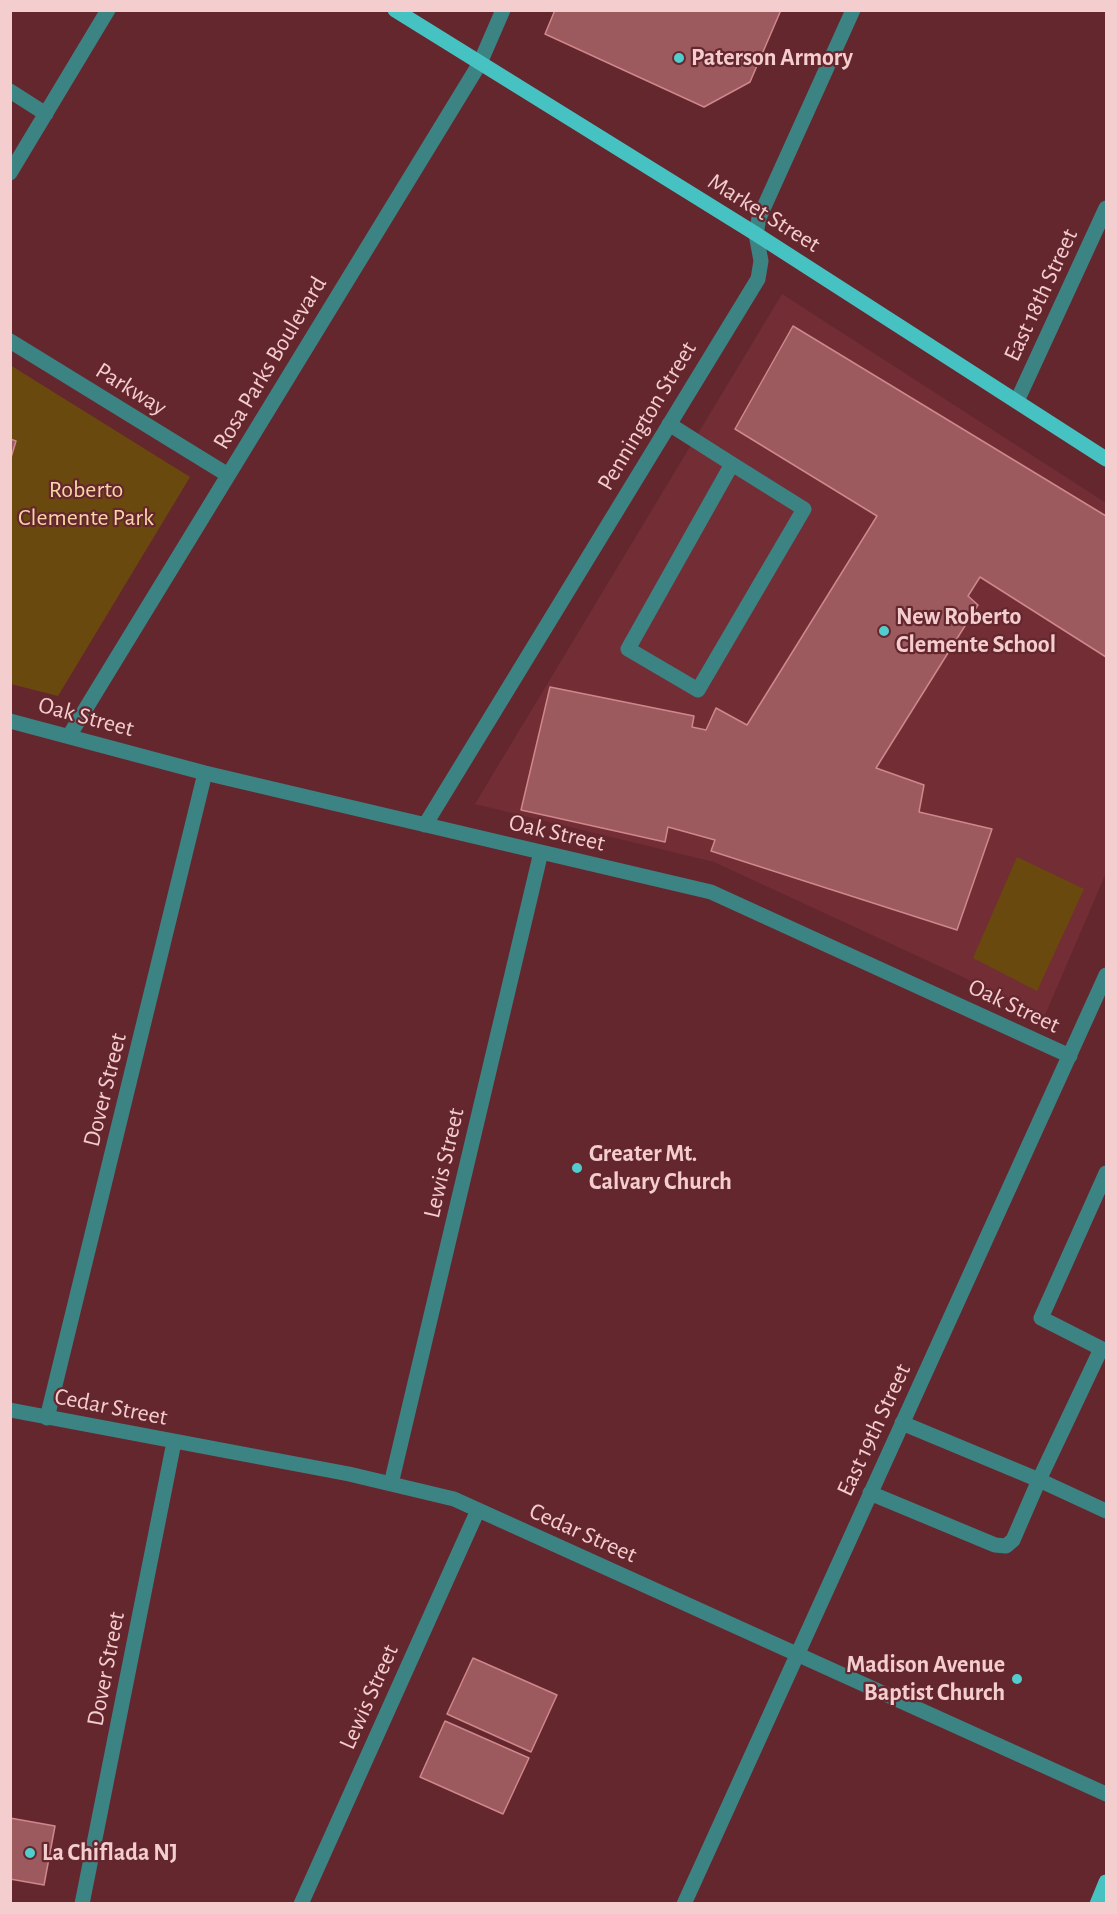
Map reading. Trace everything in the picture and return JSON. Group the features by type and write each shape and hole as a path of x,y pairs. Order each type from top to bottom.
{"main road":[{"name":"Market Street","path":"395,10 756,234 1107,459"},
{"path":"1097,1904 1107,1882"}],"street":[{"path":"10,173 108,10"},
{"name":"Rosa Parks Boulevard","path":"69,736 480,63 503,10"},
{"name":"Pennington Street","path":"425,825 758,279 760,261 756,234 759,218 853,10"},
{"path":"10,91 46,114"},
{"name":"East 18th Street","path":"1017,401 1107,208"},
{"name":"Parkway","path":"10,341 228,475"},
{"path":"669,424 804,509 698,690 628,649 732,464"},
{"name":"Oak Street","path":"10,721 205,773 711,892 1070,1056"},
{"name":"Dover Street","path":"47,1418 205,773"},
{"name":"Lewis Street","path":"390,1484 541,852"},
{"name":"East 19th Street","path":"684,1904 1107,975"},
{"path":"870,1493 995,1545 1006,1546 1013,1540 1039,1480 1104,1350 1041,1318 1107,1173"},
{"name":"Cedar Street","path":"10,1410 390,1484 454,1499 1107,1794"},
{"path":"902,1423 1107,1511"},
{"name":"Dover Street","path":"82,1904 174,1442"},
{"name":"Lewis Street","path":"302,1904 478,1510"}],"shaded area":[{"path":"782,294 1106,503 1106,873 1045,1015 714,862 475,804"}],"green space":[{"name":"Roberto Clemente Park","path":"10,365 190,477 58,696 11,684"},
{"path":"1017,857 1084,889 1037,991 973,958"}],"building":[{"name":"Paterson Armory","path":"555,10 781,10 750,82 704,107 545,34"},
{"name":"New Roberto Clemente School","path":"793,326 1106,516 1106,657 980,577 968,596 978,605 876,768 924,785 919,812 992,829 957,930 711,851 715,840 668,827 665,842 521,810 550,687 694,716 692,727 706,730 716,708 747,725 877,516 735,429"},
{"path":"10,439 16,441 10,461"},
{"path":"473,1658 557,1695 531,1752 447,1714"},
{"path":"445,1721 529,1758 503,1814 420,1777"},
{"name":"La Chiflada NJ","path":"10,1818 55,1826 44,1885 10,1879"}],"place":[{"name":"Paterson Armory","path":"679,58"},
{"name":"New Roberto Clemente School","path":"884,631"},
{"name":"Greater Mt. Calvary Church","path":"577,1168"},
{"name":"Madison Avenue Baptist Church","path":"1017,1679"},
{"name":"La Chiflada NJ","path":"30,1853"}]}
